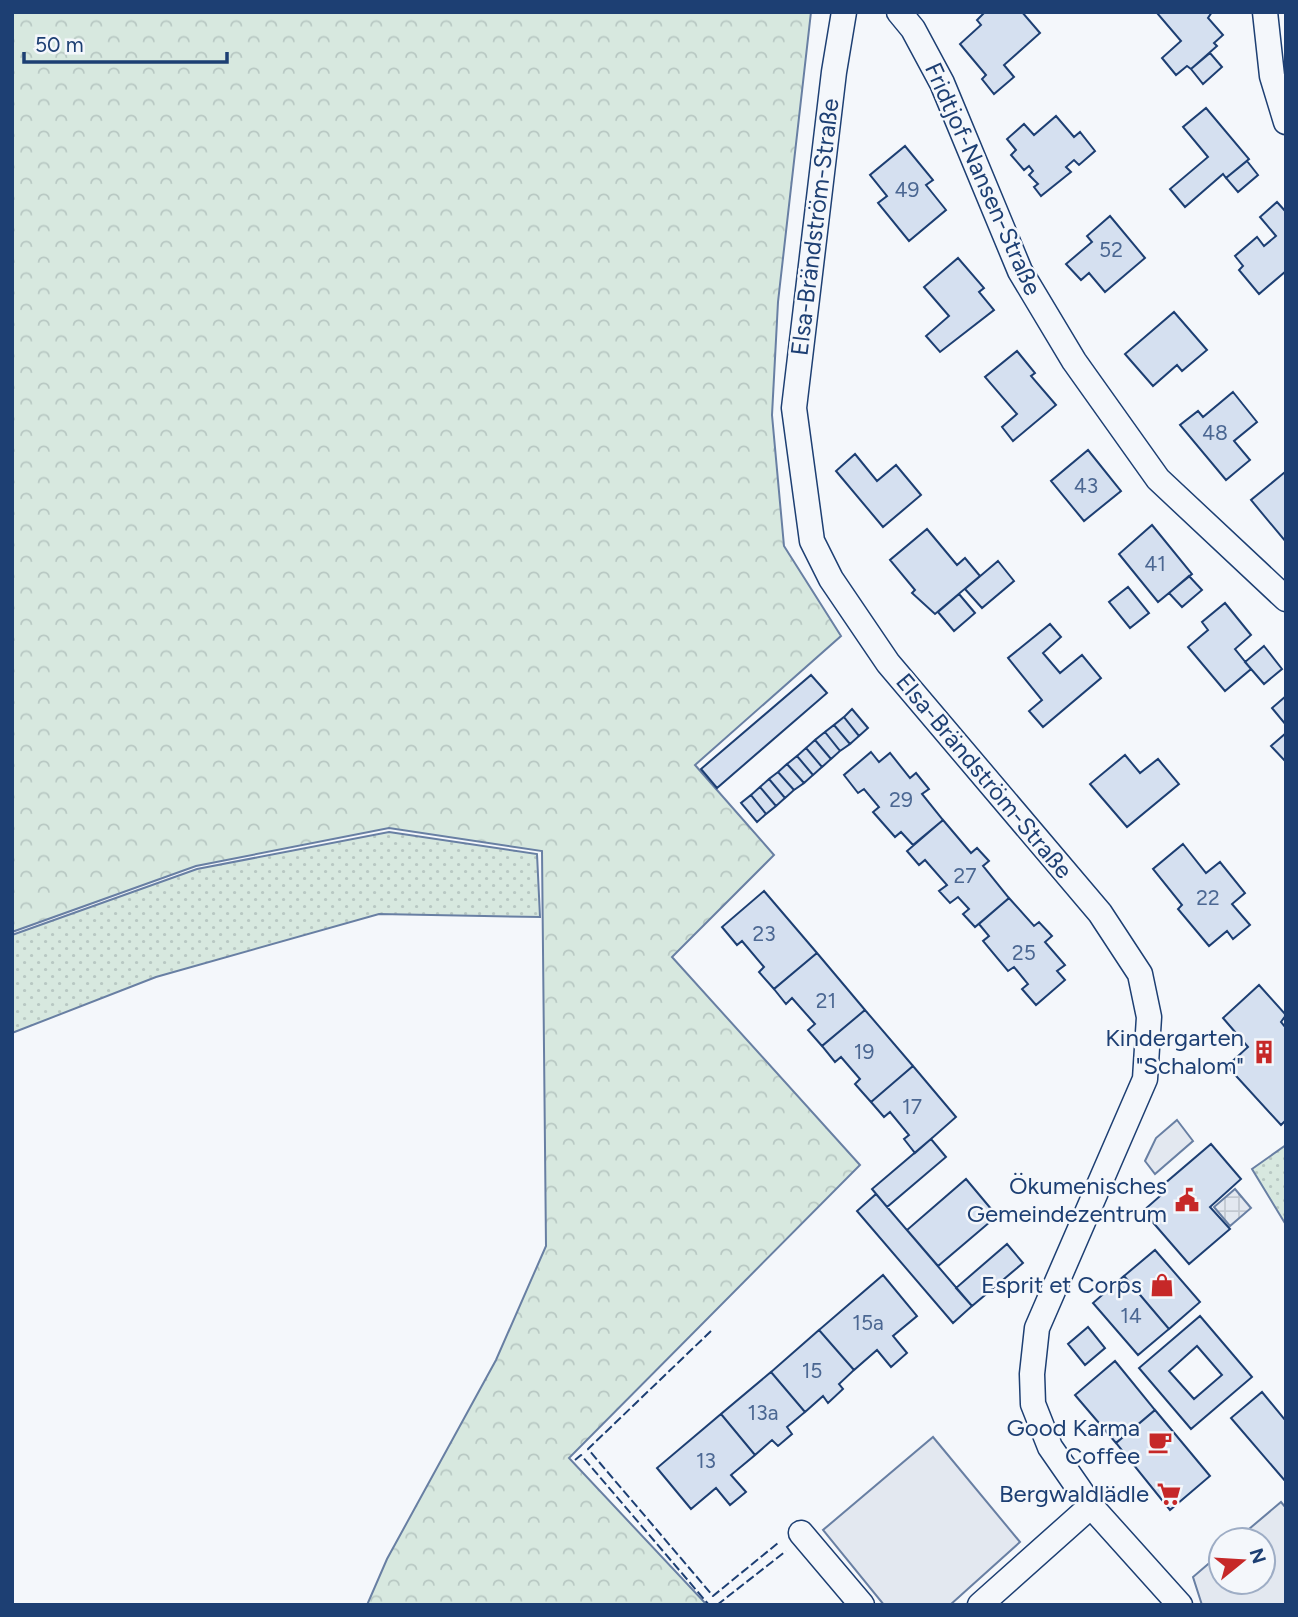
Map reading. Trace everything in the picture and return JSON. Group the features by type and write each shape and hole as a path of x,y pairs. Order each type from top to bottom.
{"street":[{"name":"Elsa-Brändström-Straße","path":"844,12 834,72 794,408 812,541 831,579 888,663 1107,923 1140,974 1149,1017 1145,1079 1037,1328 1031,1368 1033,1404 1049,1447 1091,1506 1180,1605"},
{"name":"Fridtjof-Nansen-Straße","path":"899,12 913,29 942,83 1020,271 1074,361 1158,479 1286,599"},
{"path":"1265,12 1272,76 1286,122"},
{"path":"979,1605 1091,1506"},
{"path":"800,1533 862,1605"}],"green space":[{"path":"12,12 811,12 778,302 772,415 784,546 841,636 695,765 774,855 672,957 860,1165 569,1458 707,1605 367,1605 387,1559 496,1360 546,1246 542,851 389,828 196,866 12,932"},
{"path":"389,832 537,854 540,917 379,914 156,977 12,1033 12,935 197,869"},
{"path":"1286,1145 1286,1225 1252,1169"}],"shaded area":[{"path":"1177,1120 1193,1141 1155,1174 1145,1161 1156,1138"},
{"path":"1235,1189 1251,1208 1230,1226 1214,1207"},
{"path":"933,1437 1020,1542 950,1605 884,1605 823,1530"},
{"path":"1281,1502 1286,1508 1286,1605 1202,1605 1193,1577 1207,1565 1207,1596 1277,1596 1277,1526 1253,1526"}],"building":[{"path":"985,12 1022,12 1040,33 1004,65 1014,77 994,94 982,79 986,75 960,44 981,25 977,20"},
{"path":"1212,12 1208,18 1223,35 1214,43 1217,46 1191,69 1187,66 1176,75 1162,58 1181,41 1157,13"},
{"path":"1210,53 1222,67 1203,84 1191,69"},
{"path":"1206,108 1249,159 1226,178 1223,174 1185,207 1170,189 1208,157 1183,127"},
{"path":"1056,116 1074,137 1080,132 1095,151 1079,165 1074,160 1066,167 1071,172 1041,196 1034,187 1038,184 1029,175 1033,171 1029,166 1024,170 1011,155 1016,150 1007,139 1024,124 1034,135"},
{"path":"905,146 933,180 926,185 946,210 909,241 878,203 887,196 870,175"},
{"path":"1247,161 1258,175 1238,192 1226,178"},
{"path":"1277,202 1286,212 1286,271 1259,294 1239,270 1243,266 1235,256 1257,237 1264,246 1276,236 1260,217"},
{"path":"1110,216 1145,258 1105,292 1089,273 1081,280 1066,264 1092,242 1087,236"},
{"path":"958,258 984,288 979,292 994,310 940,352 926,336 949,316 924,287"},
{"path":"1174,312 1207,350 1182,371 1177,365 1153,386 1125,354"},
{"path":"1017,351 1035,373 1031,376 1056,405 1013,441 1002,427 1017,414 985,377"},
{"path":"1233,392 1257,422 1234,441 1250,460 1226,480 1180,425 1198,411 1203,417"},
{"path":"1088,450 1121,491 1084,521 1051,481"},
{"path":"855,454 877,481 896,465 921,495 883,527 836,471"},
{"path":"1286,473 1286,542 1251,500"},
{"path":"1152,525 1192,574 1158,602 1119,554"},
{"path":"927,529 957,565 965,558 980,576 935,614 912,593 915,590 890,560"},
{"path":"998,561 1014,581 982,608 965,589"},
{"path":"1189,576 1202,590 1182,607 1169,593"},
{"path":"1128,587 1149,613 1130,628 1109,602"},
{"path":"959,594 975,613 954,631 938,612"},
{"path":"1225,603 1251,635 1235,649 1251,669 1225,691 1188,647 1208,630 1202,622"},
{"path":"1050,624 1061,637 1043,653 1060,673 1082,655 1101,678 1043,727 1029,711 1042,700 1008,658"},
{"path":"1264,646 1282,669 1264,684 1245,662"},
{"path":"811,675 827,693 717,788 701,769"},
{"path":"1286,696 1286,725 1272,708"},
{"path":"852,709 868,728 859,736 844,717"},
{"path":"844,717 859,736 850,744 834,725"},
{"path":"834,725 850,744 840,751 825,732"},
{"path":"825,732 840,751 831,759 815,740"},
{"path":"1286,733 1286,762 1271,746"},
{"path":"815,740 831,759 822,767 806,748"},
{"path":"806,748 822,767 813,775 797,756"},
{"path":"871,752 879,762 890,753 910,778 916,773 929,789 922,794 943,820 913,845 901,832 895,837 873,812 879,807 864,789 858,793 844,775"},
{"path":"1125,755 1140,773 1158,759 1179,784 1127,827 1090,784"},
{"path":"797,756 813,775 804,783 787,764"},
{"path":"787,764 804,783 794,790 778,772"},
{"path":"778,772 794,790 785,798 769,779"},
{"path":"769,779 785,798 776,806 760,787"},
{"path":"760,787 776,806 766,814 751,795"},
{"path":"751,795 766,814 757,822 741,803"},
{"path":"943,820 971,853 977,848 989,861 983,866 1009,898 975,927 963,914 969,909 958,897 950,903 939,891 947,885 925,860 919,865 907,851"},
{"path":"1183,844 1206,873 1220,862 1245,893 1232,904 1250,925 1233,939 1227,931 1209,946 1178,909 1182,905 1153,869"},
{"path":"764,891 817,953 774,989 759,972 764,967 742,941 737,945 722,927"},
{"path":"1009,898 1034,926 1039,922 1052,936 1045,942 1065,965 1057,971 1065,980 1036,1005 1022,989 1028,984 1014,967 1008,971 983,941 989,936 979,924"},
{"path":"817,953 865,1010 822,1046 808,1030 815,1024 792,998 786,1004 774,989"},
{"name":"Kindergarten \"Schalom\"","path":"1259,985 1286,1015 1281,1022 1286,1028 1286,1120 1281,1125 1227,1066 1248,1047 1223,1018"},
{"path":"865,1010 913,1066 871,1102 855,1084 860,1079 841,1057 835,1062 822,1046"},
{"path":"913,1066 956,1117 915,1153 904,1139 909,1135 890,1112 884,1117 871,1102"},
{"path":"931,1139 946,1157 887,1207 872,1189"},
{"name":"Ökumenisches Gemeindezentrum","path":"1211,1144 1241,1179 1210,1207 1230,1229 1189,1264 1143,1211 1167,1190 1163,1185"},
{"path":"966,1179 997,1216 938,1266 907,1230"},
{"path":"876,1194 972,1306 953,1323 857,1211"},
{"path":"1007,1244 1023,1263 972,1306 956,1288"},
{"path":"1155,1250 1200,1302 1169,1329 1124,1276"},
{"path":"883,1275 917,1316 893,1336 907,1353 891,1367 877,1350 854,1370 819,1330"},
{"path":"1124,1276 1169,1329 1138,1355 1093,1303"},
{"path":"1200,1316 1252,1377 1191,1429 1139,1368","holes":["1197,1346 1222,1375 1194,1399 1169,1371"]},
{"path":"1088,1327 1105,1348 1085,1365 1068,1344"},
{"path":"819,1330 854,1370 839,1384 843,1389 828,1403 823,1396 805,1412 771,1372"},
{"path":"1115,1361 1155,1410 1116,1443 1075,1395"},
{"path":"771,1372 805,1412 787,1427 792,1434 778,1446 772,1440 755,1455 721,1414"},
{"path":"1262,1392 1286,1421 1286,1482 1231,1418"},
{"path":"1155,1410 1210,1476 1170,1510 1116,1443"},
{"path":"721,1414 755,1455 731,1475 746,1492 730,1505 716,1488 691,1509 657,1468"}],"fence":[{"path":"711,1331 588,1449 713,1596 778,1543"},
{"path":"575,1460 581,1455 709,1605"},
{"path":"717,1605 786,1551"}],"place":[{"name":"Kindergarten \"Schalom\"","path":"1264,1052"},
{"name":"Ökumenisches Gemeindezentrum","path":"1187,1200"},
{"name":"Esprit et Corps","path":"1162,1285"},
{"name":"Good Karma Coffee","path":"1160,1442"},
{"name":"Bergwaldlädle","path":"1169,1494"}]}
